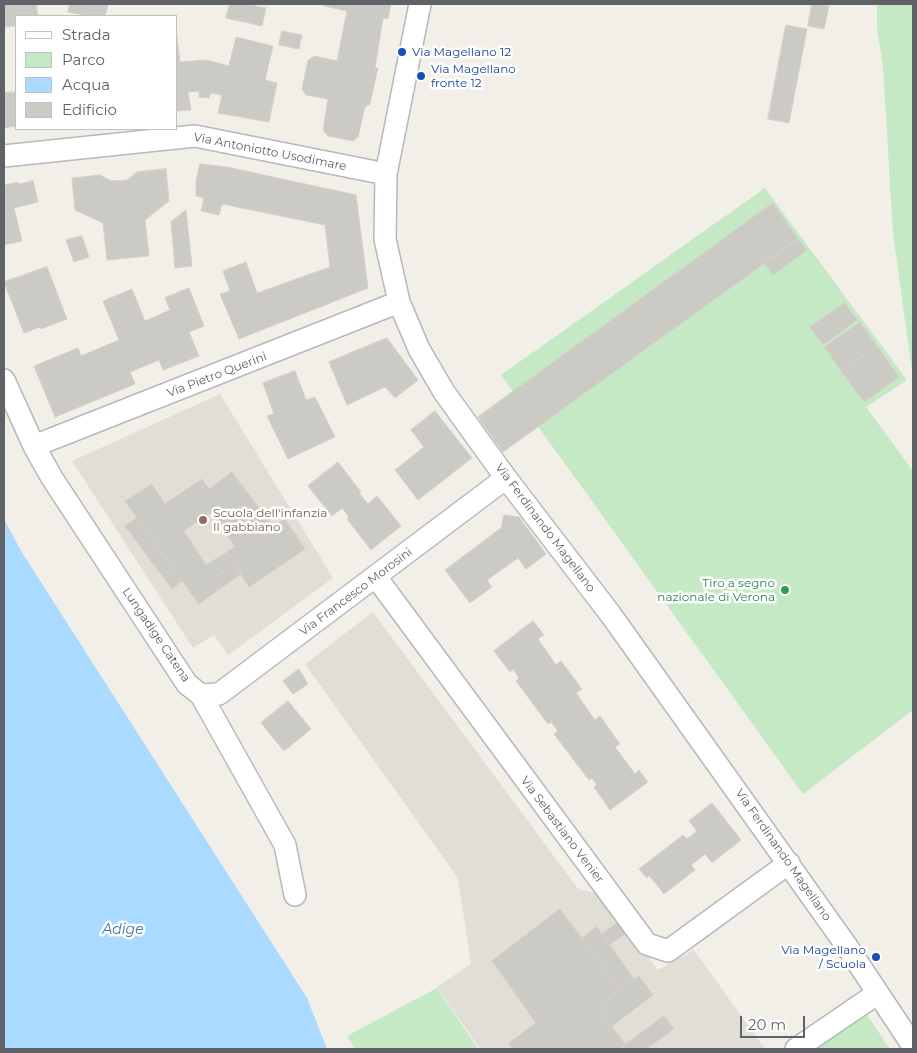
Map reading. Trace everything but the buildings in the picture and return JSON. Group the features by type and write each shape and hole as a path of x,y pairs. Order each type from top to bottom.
{"street":[{"name":"Via Ferdinando Magellano","path":"420,4 386,174 385,239 399,302 419,349 444,392 506,478 611,615 789,863 913,1046"},
{"name":"Via Antoniotto Usodimare","path":"4,156 195,136 386,174"},
{"name":"Via Pietro Querini","path":"34,446 399,302"},
{"name":"Lungadige Catena","path":"4,380 34,446 52,478 187,684 201,695 284,845 295,895"},
{"name":"Via Francesco Morosini","path":"201,695 219,694 506,478"},
{"name":"Via Sebastiano Venier","path":"376,577 647,944 668,952 789,863"},
{"path":"796,1049 878,994"}],"shaded area":[{"name":"Scuola dell'infanzia Il gabbiano","path":"220,394 333,578 228,655 214,635 193,648 72,461"},
{"path":"373,612 579,890 602,894 658,970 694,950 765,1049 480,1049 437,987 471,964 458,878 305,664"}],"green space":[{"path":"877,4 913,4 913,379 893,233 883,67 877,28"},
{"name":"Tiro a segno nazionale di Verona","path":"765,188 907,380 866,407 913,471 913,710 803,794 501,375"},
{"path":"437,988 478,1049 355,1049 347,1036"},
{"path":"865,1012 890,1049 813,1049"}],"water":[{"name":"Adige","path":"4,519 21,551 307,998 327,1049 4,1049"}],"place":[{"name":"Via Magellano 12","path":"402,52"},
{"name":"Via Magellano fronte 12","path":"421,76"},
{"name":"Scuola dell'infanzia Il gabbiano","path":"203,520"},
{"name":"Tiro a segno nazionale di Verona","path":"785,590"},
{"name":"Via Magellano / Scuola","path":"876,957"}]}
